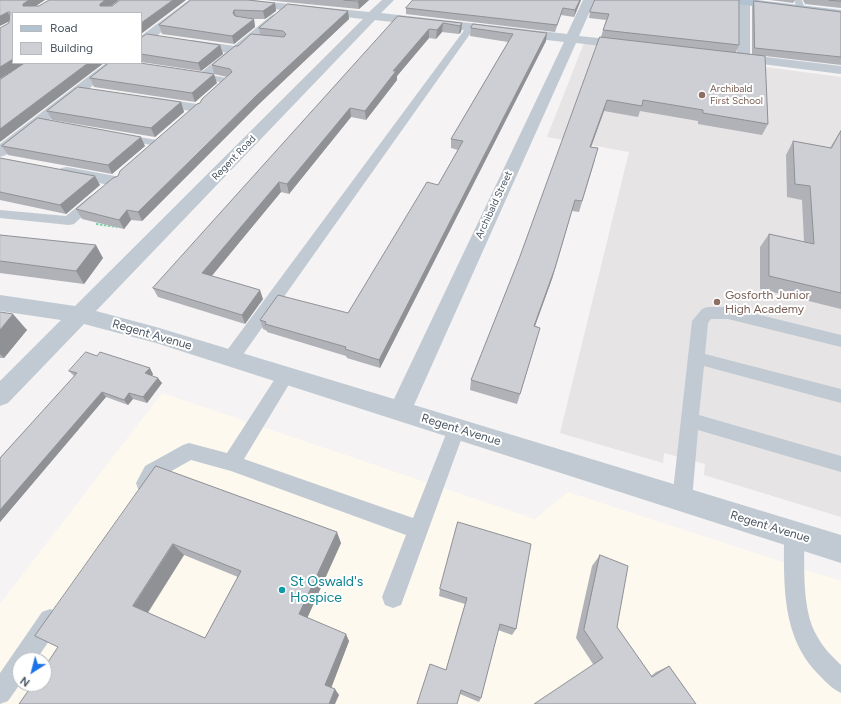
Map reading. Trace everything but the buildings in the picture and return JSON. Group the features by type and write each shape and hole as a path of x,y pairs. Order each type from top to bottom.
{"main road":[{"path":"730,0 799,4 841,14"}],"street":[{"path":"144,40 196,0"},
{"path":"217,0 641,46"},
{"name":"Regent Road","path":"0,396 388,0"},
{"name":"Archibald Street","path":"400,411 589,0"},
{"path":"743,58 744,2"},
{"path":"144,40 162,40"},
{"path":"176,42 235,50"},
{"path":"719,56 841,70"},
{"path":"0,152 116,64"},
{"path":"80,90 95,92"},
{"path":"142,100 197,108"},
{"path":"53,170 120,176"},
{"name":"Regent Avenue","path":"0,304 80,315 156,335 841,550"}],"lane":[{"path":"203,76 288,7"},
{"path":"254,22 267,24"},
{"path":"231,358 471,27"},
{"path":"249,38 262,40"},
{"path":"185,118 228,81 190,74"},
{"path":"38,122 53,125"},
{"path":"113,135 160,141 146,152"},
{"path":"0,214 69,221 120,176"},
{"path":"682,500 700,321 707,313 728,313 841,341"},
{"path":"696,358 841,396"},
{"path":"231,463 286,376"},
{"path":"690,420 841,464"},
{"path":"393,597 456,429"},
{"path":"134,498 152,472 189,451 231,463 419,530"},
{"path":"794,535 796,605 802,630 817,656 841,681"},
{"path":"28,652 58,608"},
{"path":"0,693 12,676"}],"path":[{"path":"69,221 161,233"}],"shaded area":[{"name":"Gosforth Junior High Academy","path":"584,43 841,77 841,517 704,475 705,464 664,453 663,463 560,433 629,152 547,137"},
{"name":"St Oswald's Hospice","path":"162,393 535,519 568,492 841,581 841,704 0,704 0,604"}],"place":[{"name":"Archibald First School","path":"702,95"},
{"name":"Gosforth Junior High Academy","path":"717,302"},
{"name":"St Oswald's Hospice","path":"282,590"}]}
